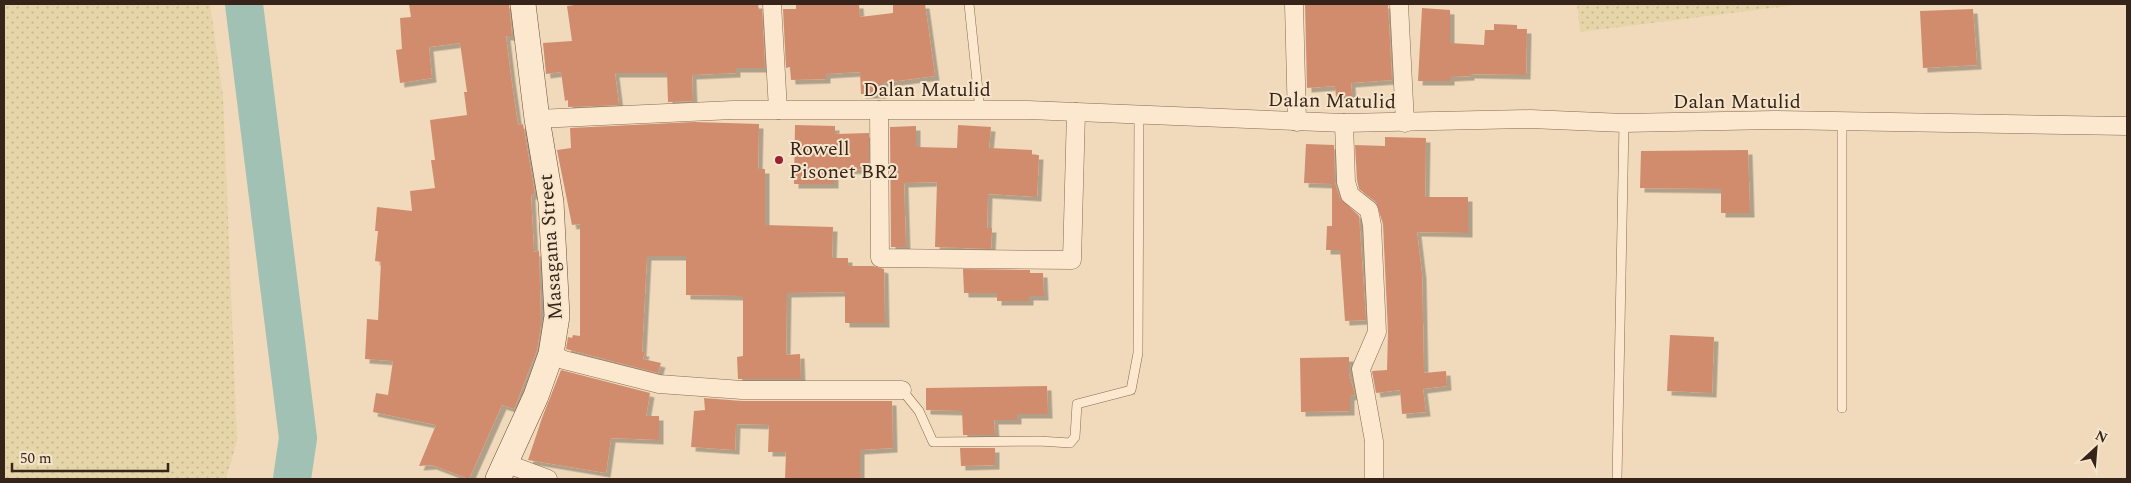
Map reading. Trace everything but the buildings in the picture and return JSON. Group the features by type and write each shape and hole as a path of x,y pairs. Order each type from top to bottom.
{"street":[{"name":"Masagana Street","path":"502,471 536,396 551,354 556,333 557,292 551,202 537,119 523,4"},
{"path":"772,4 778,110"},
{"path":"1294,4 1298,122"},
{"path":"1399,4 1405,122"},
{"name":"Dalan Matulid","path":"537,119 732,110 980,110 1344,123 1530,119 1624,123 1774,120 1842,123 2127,126"},
{"path":"879,110 880,258 995,260 1072,260 1076,112"},
{"path":"1344,123 1346,182 1350,195 1369,210 1372,225 1377,332 1361,369 1374,442 1374,479"},
{"path":"551,354 564,360 659,384 742,390 902,390"},
{"path":"502,471 548,479"}],"lane":[{"path":"969,4 980,110"},
{"path":"902,390 919,410 933,442 1039,441 1070,443 1075,437 1077,404 1132,390 1138,353 1139,115"},
{"path":"1617,479 1624,123"},
{"path":"1842,123 1842,408"}],"shaded area":[{"path":"4,4 210,4 223,96 237,441 226,479 4,479"},
{"path":"1577,4 1805,4 1580,32"}],"waterway":[{"path":"244,4 298,438 292,479"}],"place":[{"name":"Rowell Pisonet BR2","path":"779,160"}]}
